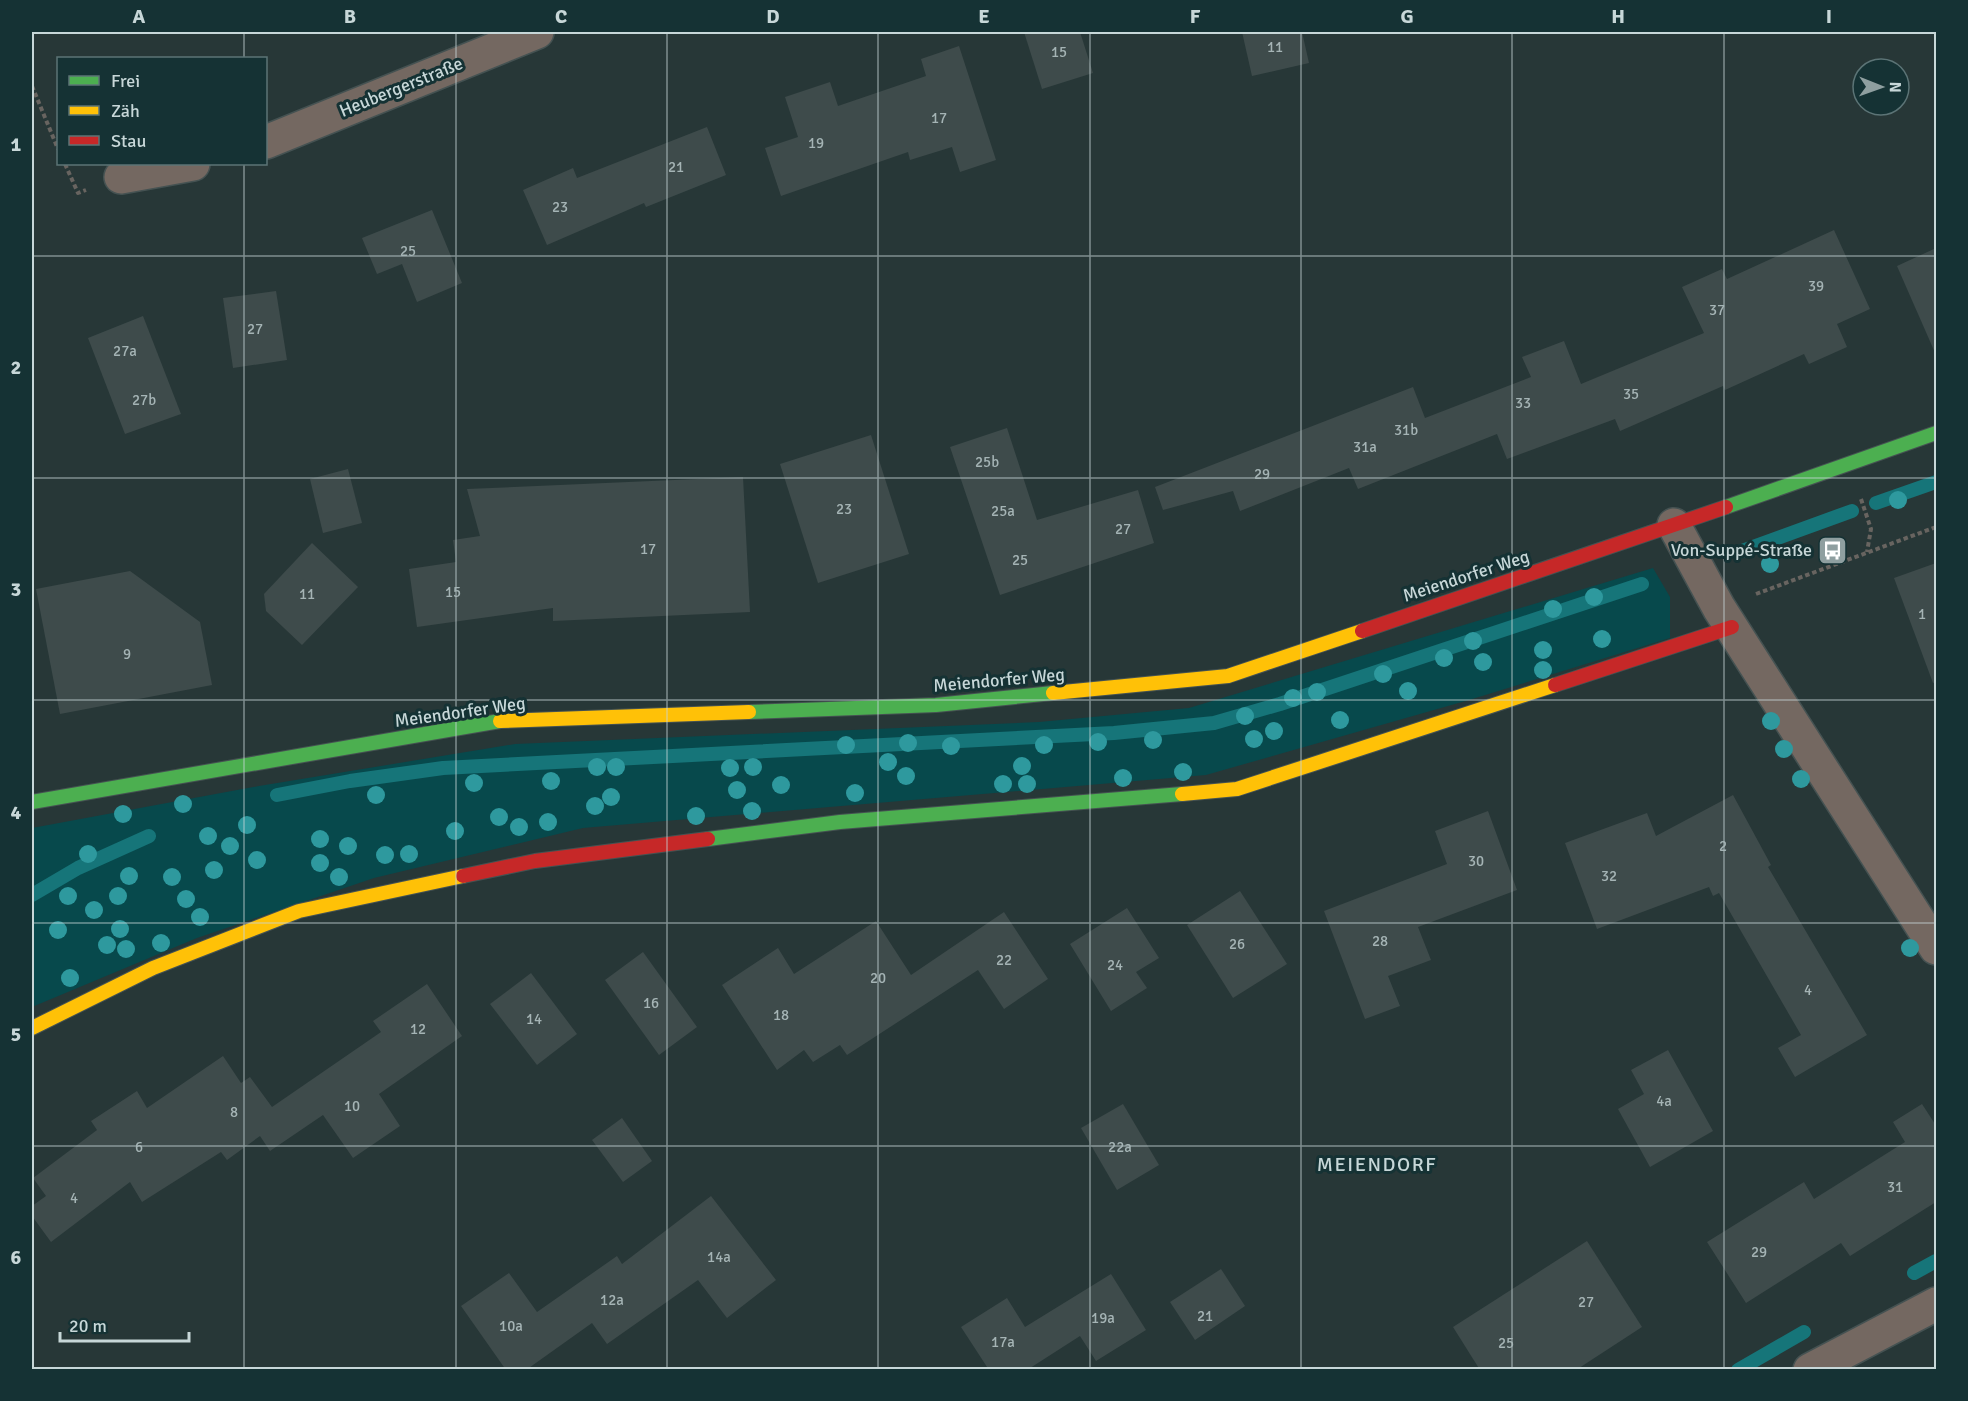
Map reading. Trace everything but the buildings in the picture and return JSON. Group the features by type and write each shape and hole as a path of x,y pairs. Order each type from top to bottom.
{"street":[{"name":"Heubergerstraße","path":"267,142 537,32"},
{"path":"121,177 187,165"},
{"name":"Meiendorfer Weg","path":"32,802 498,721 936,705 1228,676 1674,525 1936,433"},
{"path":"1674,525 1726,618 1936,948"},
{"path":"32,1028 153,968 299,911 535,861 840,822 1237,789 1726,618"},
{"path":"1810,1370 1936,1304"}],"path":[{"path":"32,86 57,147"},
{"path":"1850,463 1871,529 1866,553"},
{"path":"1726,618 1866,553 1936,527"}],"shaded area":[{"path":"1653,568 1670,597 1670,638 1469,700 1206,775 583,828 374,878 197,938 32,1007 32,828 259,786 515,744 1039,722 1189,708"}],"waterway":[{"path":"1876,503 1936,482"},
{"path":"1739,552 1852,511"},
{"path":"277,795 350,781 443,768 1114,733 1214,723 1280,704 1642,584"},
{"path":"32,895 78,868 149,836"},
{"path":"1914,1273 1936,1261"},
{"path":"1738,1370 1804,1332"}],"traffic: fast":[{"path":"1726,507 1936,433"},
{"path":"749,712 936,705 1053,693"},
{"path":"32,802 500,721"},
{"path":"708,839 840,822 1182,794"}],"traffic: slow":[{"path":"1053,693 1228,676 1362,631"},
{"path":"1182,794 1237,789 1555,685"},
{"path":"500,721 749,712"},
{"path":"32,1028 153,968 299,911 463,876"}],"traffic: jam":[{"path":"1362,631 1726,507"},
{"path":"1555,685 1732,627"},
{"path":"463,876 535,861 708,839"}],"place":[{"name":"Von-Suppé-Straße","path":"1833,550"}],"district":[{"name":"MEIENDORF","path":"1377,1164"}]}
